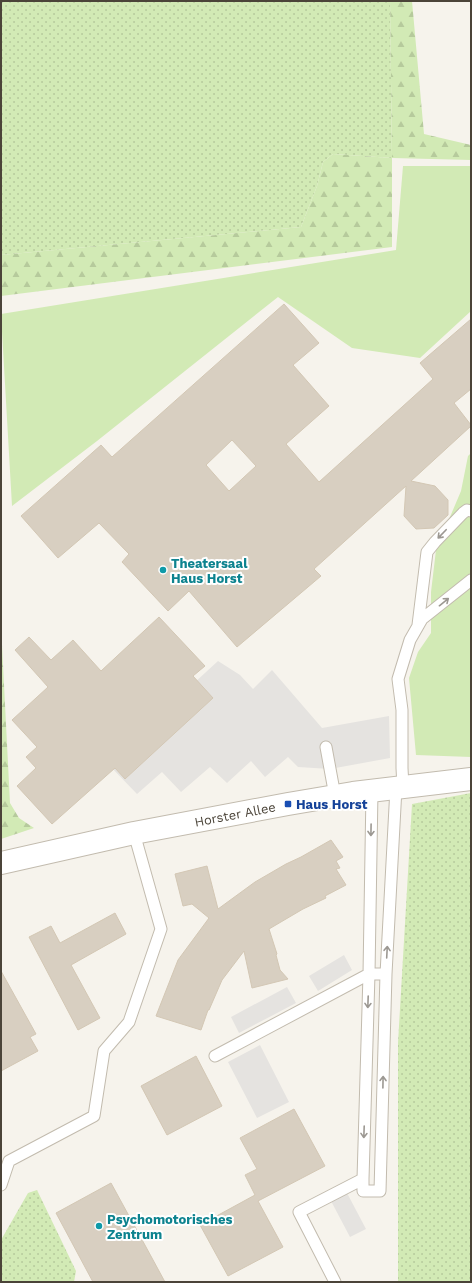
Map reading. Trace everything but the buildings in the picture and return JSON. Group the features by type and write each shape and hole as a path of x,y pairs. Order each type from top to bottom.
{"street":[{"name":"Horster Allee","path":"1,863 134,833 288,804 399,787 471,779"}],"lane":[{"path":"418,625 427,552 463,513 467,510 471,511"},
{"path":"372,791 363,1191 380,1191 386,974 399,787 402,768 402,710 398,679 410,640 422,619 471,580"},
{"path":"326,747 335,796"},
{"path":"1,1185 9,1161 94,1116 104,1051 129,1022 161,929 134,833"},
{"path":"215,1056 369,974 386,974"},
{"path":"335,1282 299,1212 363,1179"}],"green space":[{"path":"1,1 390,1 392,158 333,154 323,162 317,186 301,227 1,255"},
{"path":"390,1 412,1 424,134 471,145 471,160 392,158"},
{"path":"333,154 392,158 392,247 1,296 1,255 301,227 317,186 323,162"},
{"path":"403,166 471,166 471,311 420,358 352,348 278,297 97,441 12,506 1,314 396,250"},
{"path":"471,453 471,757 416,755 409,678 418,652 431,633 431,592 436,550 461,491 468,456"},
{"path":"1,625 10,803 19,818 34,828 1,839"},
{"path":"471,793 471,1282 398,1282 398,1043 412,804"},
{"path":"37,1190 76,1271 74,1282 1,1282 1,1240 28,1193"}],"shaded area":[{"path":"218,661 240,675 253,689 272,670 322,728 389,716 390,758 330,769 298,767 288,757 265,777 251,761 227,783 210,767 181,792 162,772 137,794 107,763"},
{"path":"344,955 352,970 318,991 309,976"},
{"path":"287,987 296,1003 239,1033 231,1017"},
{"path":"260,1045 289,1102 257,1118 228,1062"},
{"path":"347,1193 366,1229 350,1237 331,1201"}],"place":[{"name":"Theatersaal Haus Horst","path":"163,570"},
{"name":"Haus Horst","path":"288,804"},
{"name":"Psychomotorisches Zentrum","path":"99,1226"}]}
